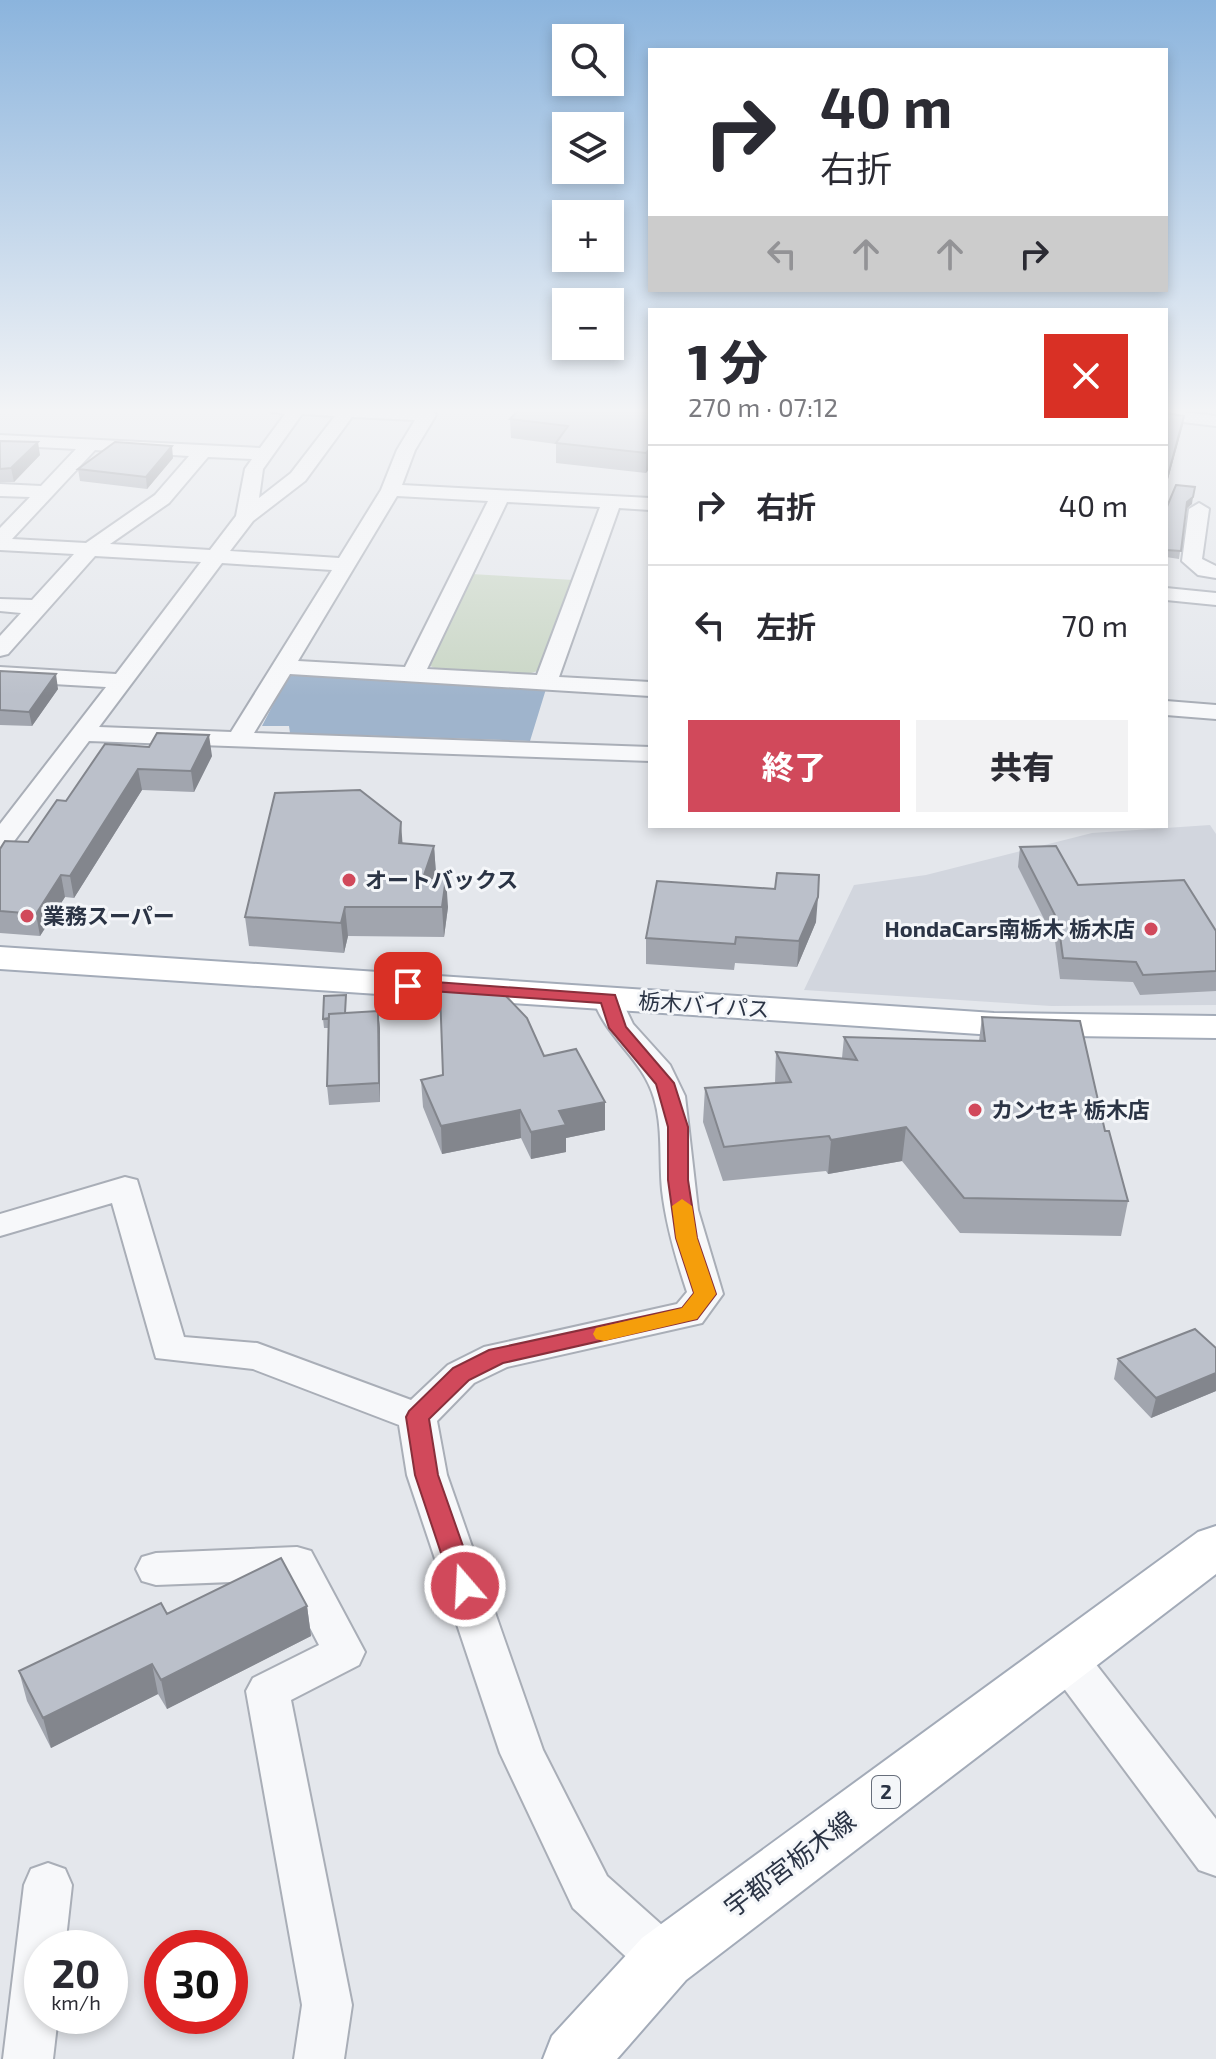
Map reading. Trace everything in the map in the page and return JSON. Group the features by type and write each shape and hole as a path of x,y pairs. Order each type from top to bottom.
{"main road":[{"name":"栃木バイパス","path":"0,958 994,1024 1216,1027"},
{"name":"宇都宮栃木線","path":"575,2059 664,1959 1216,1546"}],"street":[{"path":"0,542 33,504"},
{"path":"0,649 89,550 155,504"},
{"path":"246,517 248,504"},
{"path":"0,841 246,517 263,504"},
{"path":"238,740 382,504"},
{"path":"413,674 496,504"},
{"path":"546,682 611,504"},
{"path":"1199,509 1192,561 1205,571 1216,572"},
{"path":"0,542 343,564"},
{"path":"1168,594 1216,599"},
{"path":"0,605 37,607"},
{"path":"283,667 648,689"},
{"path":"0,674 123,681"},
{"path":"1168,708 1216,712"},
{"path":"83,734 648,754"},
{"path":"417,1417 461,1374 497,1356 689,1314 705,1294 686,1238 678,1180 678,1127 665,1083 618,1028 608,999"},
{"path":"0,1225 125,1188 169,1349 257,1356 417,1417"},
{"path":"417,1417 427,1475 522,1753 590,1892 664,1959"},
{"path":"156,1569 297,1563 344,1652 268,1691 327,2005 319,2059"},
{"path":"1066,1658 1216,1855"},
{"path":"28,2059 48,1885"}],"shaded area":[{"path":"1210,825 1216,834 1216,1005 1051,1006 804,990 854,885 926,875 1092,833"}],"green space":[{"path":"471,574 574,580 538,671 524,675 439,670 428,665"}],"water":[{"path":"302,673 546,689 530,741 290,733 289,726 262,726 288,676"}],"building":[{"path":"1168,504 1187,504 1181,551 1168,550"},
{"path":"0,671 56,674 29,712 0,710"},
{"path":"157,733 209,735 191,771 138,769 70,876 61,875 36,914 0,911 0,849 5,841 28,842 57,800 66,801 105,744 149,747"},
{"path":"360,790 401,822 399,843 434,846 423,878 446,878 442,907 345,907 341,923 245,917 275,793"},
{"path":"1056,846 1078,885 1184,880 1216,931 1216,971 1143,975 1136,962 1063,958 1058,921 1020,847"},
{"path":"777,873 819,875 818,897 799,941 736,937 735,944 646,938 657,881 775,889"},
{"path":"475,988 504,994 527,1018 544,1056 576,1049 605,1102 559,1111 566,1125 531,1132 520,1110 441,1126 421,1080 443,1075 440,991"},
{"path":"346,995 345,1013 329,1014 329,1018 323,1019 324,996"},
{"path":"378,1011 379,1083 327,1086 329,1014"},
{"path":"982,1017 1080,1021 1105,1131 1109,1131 1128,1201 964,1198 906,1127 831,1140 829,1136 724,1147 705,1088 791,1082 776,1052 857,1060 844,1037 985,1041"},
{"path":"1195,1329 1216,1348 1216,1373 1156,1398 1118,1359"},
{"path":"281,1558 307,1606 161,1680 152,1664 43,1718 19,1671 161,1603 167,1614"}],"slow traffic":[{"path":"604,1334 689,1314 705,1294 686,1238 682,1206"}],"place":[{"name":"オートバックス","path":"349,880"},
{"name":"業務スーパー","path":"27,916"},
{"name":"HondaCars南栃木 栃木店","path":"1151,929"},
{"name":"カンセキ 栃木店","path":"975,1110"}],"route":[{"path":"408,986 608,999 618,1028 665,1083 678,1127 678,1180 686,1238 705,1294 689,1314 497,1356 461,1374 417,1417 427,1475 465,1586"}]}
